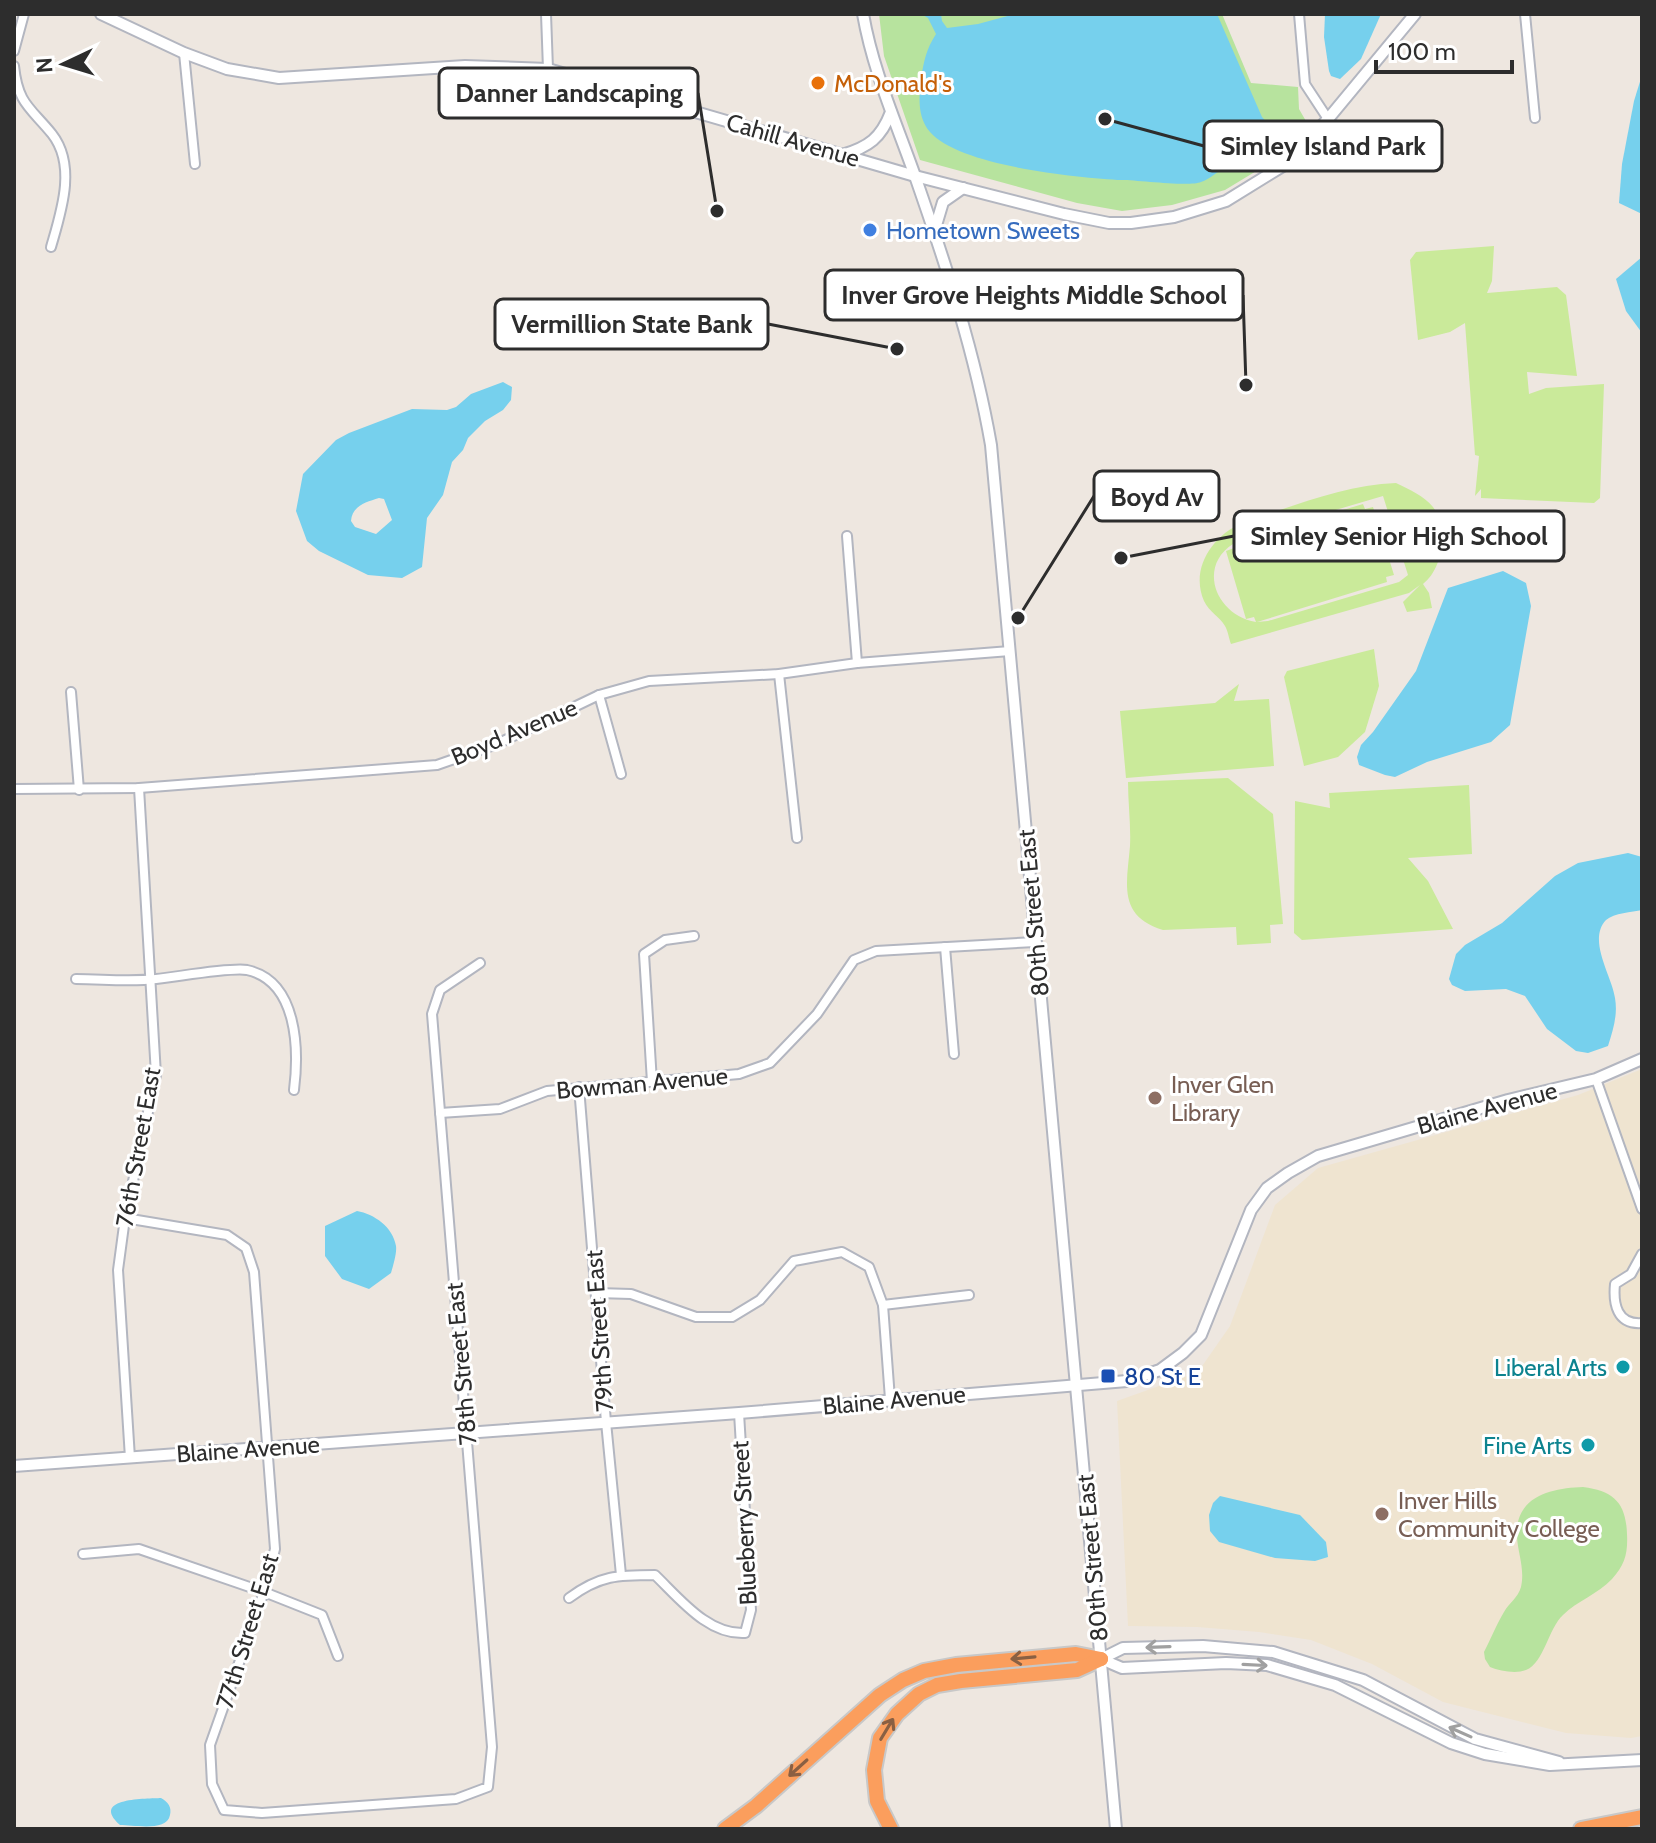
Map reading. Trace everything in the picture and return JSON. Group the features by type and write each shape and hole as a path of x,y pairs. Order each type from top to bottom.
{"highway":[{"path":"725,1829 756,1806 880,1695 903,1680 924,1671 956,1665 1076,1654 1101,1659"},
{"path":"891,1829 877,1801 874,1770 880,1738 897,1714 919,1694 937,1685 961,1681 1077,1670 1101,1659"},
{"path":"1581,1829 1642,1817"}],"street":[{"path":"14,51 24,14"},
{"name":"Cahill Avenue","path":"101,14 184,53 227,69 279,78 465,66 548,69 915,176 1109,223 1174,217 1226,201 1286,164 1328,119 1415,14"},
{"path":"546,14 548,69"},
{"name":"80th Street East","path":"863,14 880,84 915,176 970,342 991,445 1115,1826"},
{"path":"1299,14 1305,84 1328,119"},
{"path":"1525,14 1535,118"},
{"path":"184,53 195,164"},
{"path":"14,66 16,88 30,111 54,136 67,174 62,210 51,247"},
{"path":"842,155 875,140 882,133 891,112"},
{"path":"934,234 943,202 963,188"},
{"path":"847,536 857,663"},
{"name":"Boyd Avenue","path":"14,789 139,788 437,765 497,744 599,695 649,681 779,674 857,663 1010,651"},
{"path":"779,674 797,838"},
{"path":"71,692 79,790"},
{"path":"599,695 621,774"},
{"name":"76th Street East","path":"130,1458 118,1270 125,1218 156,1075 139,788"},
{"path":"652,1082 644,954 665,940 694,936"},
{"name":"Bowman Avenue","path":"440,1113 500,1109 547,1091 739,1074 770,1063 817,1014 854,960 876,951 1035,942"},
{"path":"945,947 954,1054"},
{"name":"78th Street East","path":"224,1810 262,1813 456,1799 488,1787 492,1747 432,1014 440,990 480,963"},
{"path":"76,979 151,980 245,970 266,978 282,993 291,1018 297,1066 294,1090"},
{"name":"Blaine Avenue","path":"14,1466 1127,1381 1160,1370 1201,1335 1251,1210 1267,1188 1288,1173 1318,1156 1508,1100 1596,1079 1642,1059"},
{"path":"1596,1079 1642,1209"},
{"name":"79th Street East","path":"579,1087 621,1575"},
{"name":"77th Street East","path":"125,1218 227,1235 246,1248 254,1272 275,1549 264,1592 210,1745 212,1784 224,1810"},
{"path":"597,1293 631,1294 696,1317 732,1317 760,1300 794,1261 842,1252 869,1267 883,1305 890,1399"},
{"path":"1642,1254 1631,1274 1615,1284 1613,1304 1622,1317 1634,1324 1642,1323"},
{"path":"1631,1274 1642,1276"},
{"path":"883,1305 969,1295"},
{"name":"Blueberry Street","path":"621,1575 655,1575 700,1617 729,1634 745,1633 751,1610 739,1413"},
{"path":"83,1554 139,1549 322,1615 338,1656"},
{"path":"569,1598 593,1581 621,1575"},
{"path":"1101,1659 1123,1648 1203,1646 1273,1652 1363,1680 1475,1739 1561,1763"},
{"path":"1101,1659 1122,1668 1267,1665 1335,1685 1470,1750 1550,1765 1642,1760"}],"shaded area":[{"name":"Inver Hills Community College","path":"1642,1069 1642,1736 1631,1738 1566,1733 1443,1702 1372,1664 1311,1640 1197,1627 1128,1626 1117,1401 1198,1372 1230,1326 1275,1205 1318,1168 1578,1095"}],"green space":[{"path":"879,14 1222,14 1251,83 1298,87 1299,109 1310,128 1281,156 1225,190 1172,205 1122,211 1077,203 920,160 884,56"},
{"path":"1494,246 1492,281 1487,293 1557,287 1566,295 1577,376 1527,372 1529,394 1546,388 1604,384 1600,498 1594,503 1481,498 1481,489 1475,496 1479,456 1475,455 1465,323 1450,332 1418,340 1410,260 1416,252"},
{"path":"1396,483 1406,488 1425,499 1438,516 1442,548 1435,569 1423,584 1429,593 1432,608 1407,612 1403,602 1420,585 1409,593 1231,644 1225,626 1206,605 1200,589 1206,555 1221,536 1242,523 1318,498","holes":["1383,496 1408,575 1399,582 1257,622 1387,582 1386,577 1394,575 1373,507 1365,509 1363,504 1233,543 1244,537","1233,544 1234,548 1226,551 1246,619 1222,600 1214,577 1222,554"]},
{"path":"1374,649 1379,686 1365,732 1338,757 1304,766 1284,677 1287,671"},
{"path":"1239,684 1234,701 1269,699 1274,766 1126,778 1120,711 1215,703"},
{"path":"1228,778 1273,814 1283,924 1270,925 1271,943 1237,945 1236,927 1163,930 1138,916 1128,897 1128,782"},
{"path":"1469,785 1472,854 1408,858 1428,881 1453,929 1302,940 1294,933 1295,801 1330,808 1329,793"},
{"path":"1583,1487 1610,1495 1621,1507 1627,1534 1623,1564 1606,1584 1563,1615 1532,1666 1518,1672 1490,1667 1484,1652 1501,1617 1521,1587 1522,1568 1517,1537 1522,1512 1528,1503 1548,1492"}],"water":[{"path":"921,14 941,14 947,28 1015,14 1217,14 1262,117 1272,128 1253,152 1208,179 1195,183 1102,179 1050,173 966,154 945,144 930,132 923,120 921,79 926,55 936,34 928,18"},
{"path":"1325,14 1381,14 1361,59 1340,79 1331,76 1329,71 1324,37"},
{"path":"1642,75 1642,214 1619,203 1622,164"},
{"path":"1642,257 1642,333 1626,311 1616,279"},
{"path":"503,382 512,387 511,400 503,410 485,421 468,438 463,450 452,462 443,495 427,518 422,567 402,578 368,575 319,551 307,541 296,511 303,474 336,440 412,409 447,410 456,407 471,394","holes":["379,498 384,499 392,520 376,534 355,527 351,521 357,508"]},
{"path":"1503,571 1526,583 1531,606 1510,725 1491,742 1427,762 1395,777 1359,765 1357,757 1361,745 1416,671 1448,588"},
{"path":"1628,853 1642,857 1642,910 1609,918 1601,928 1599,938 1616,1004 1608,1046 1588,1053 1576,1051 1547,1029 1525,996 1506,989 1465,991 1452,985 1449,979 1456,954 1465,945 1502,923 1555,876 1578,863"},
{"path":"357,1211 382,1222 396,1246 391,1273 369,1289 342,1279 325,1256 325,1226"},
{"path":"1220,1496 1300,1515 1326,1542 1328,1557 1315,1561 1275,1558 1219,1542 1210,1531 1209,1515 1213,1503"},
{"path":"161,1798 170,1810 168,1820 163,1824 120,1825 112,1816 116,1804 124,1801"}],"place":[{"name":"McDonald's","path":"818,83"},
{"name":"Simley Island Park","path":"1105,119"},
{"name":"Danner Landscaping","path":"717,211"},
{"name":"Hometown Sweets","path":"870,230"},
{"name":"Vermillion State Bank","path":"897,349"},
{"name":"Inver Grove Heights Middle School","path":"1246,385"},
{"name":"Simley Senior High School","path":"1121,558"},
{"name":"Boyd Av","path":"1018,618"},
{"name":"Inver Glen Library","path":"1155,1098"},
{"name":"Liberal Arts","path":"1623,1367"},
{"name":"80 St E","path":"1108,1376"},
{"name":"Fine Arts","path":"1588,1445"},
{"name":"Inver Hills Community College","path":"1382,1514"}]}
